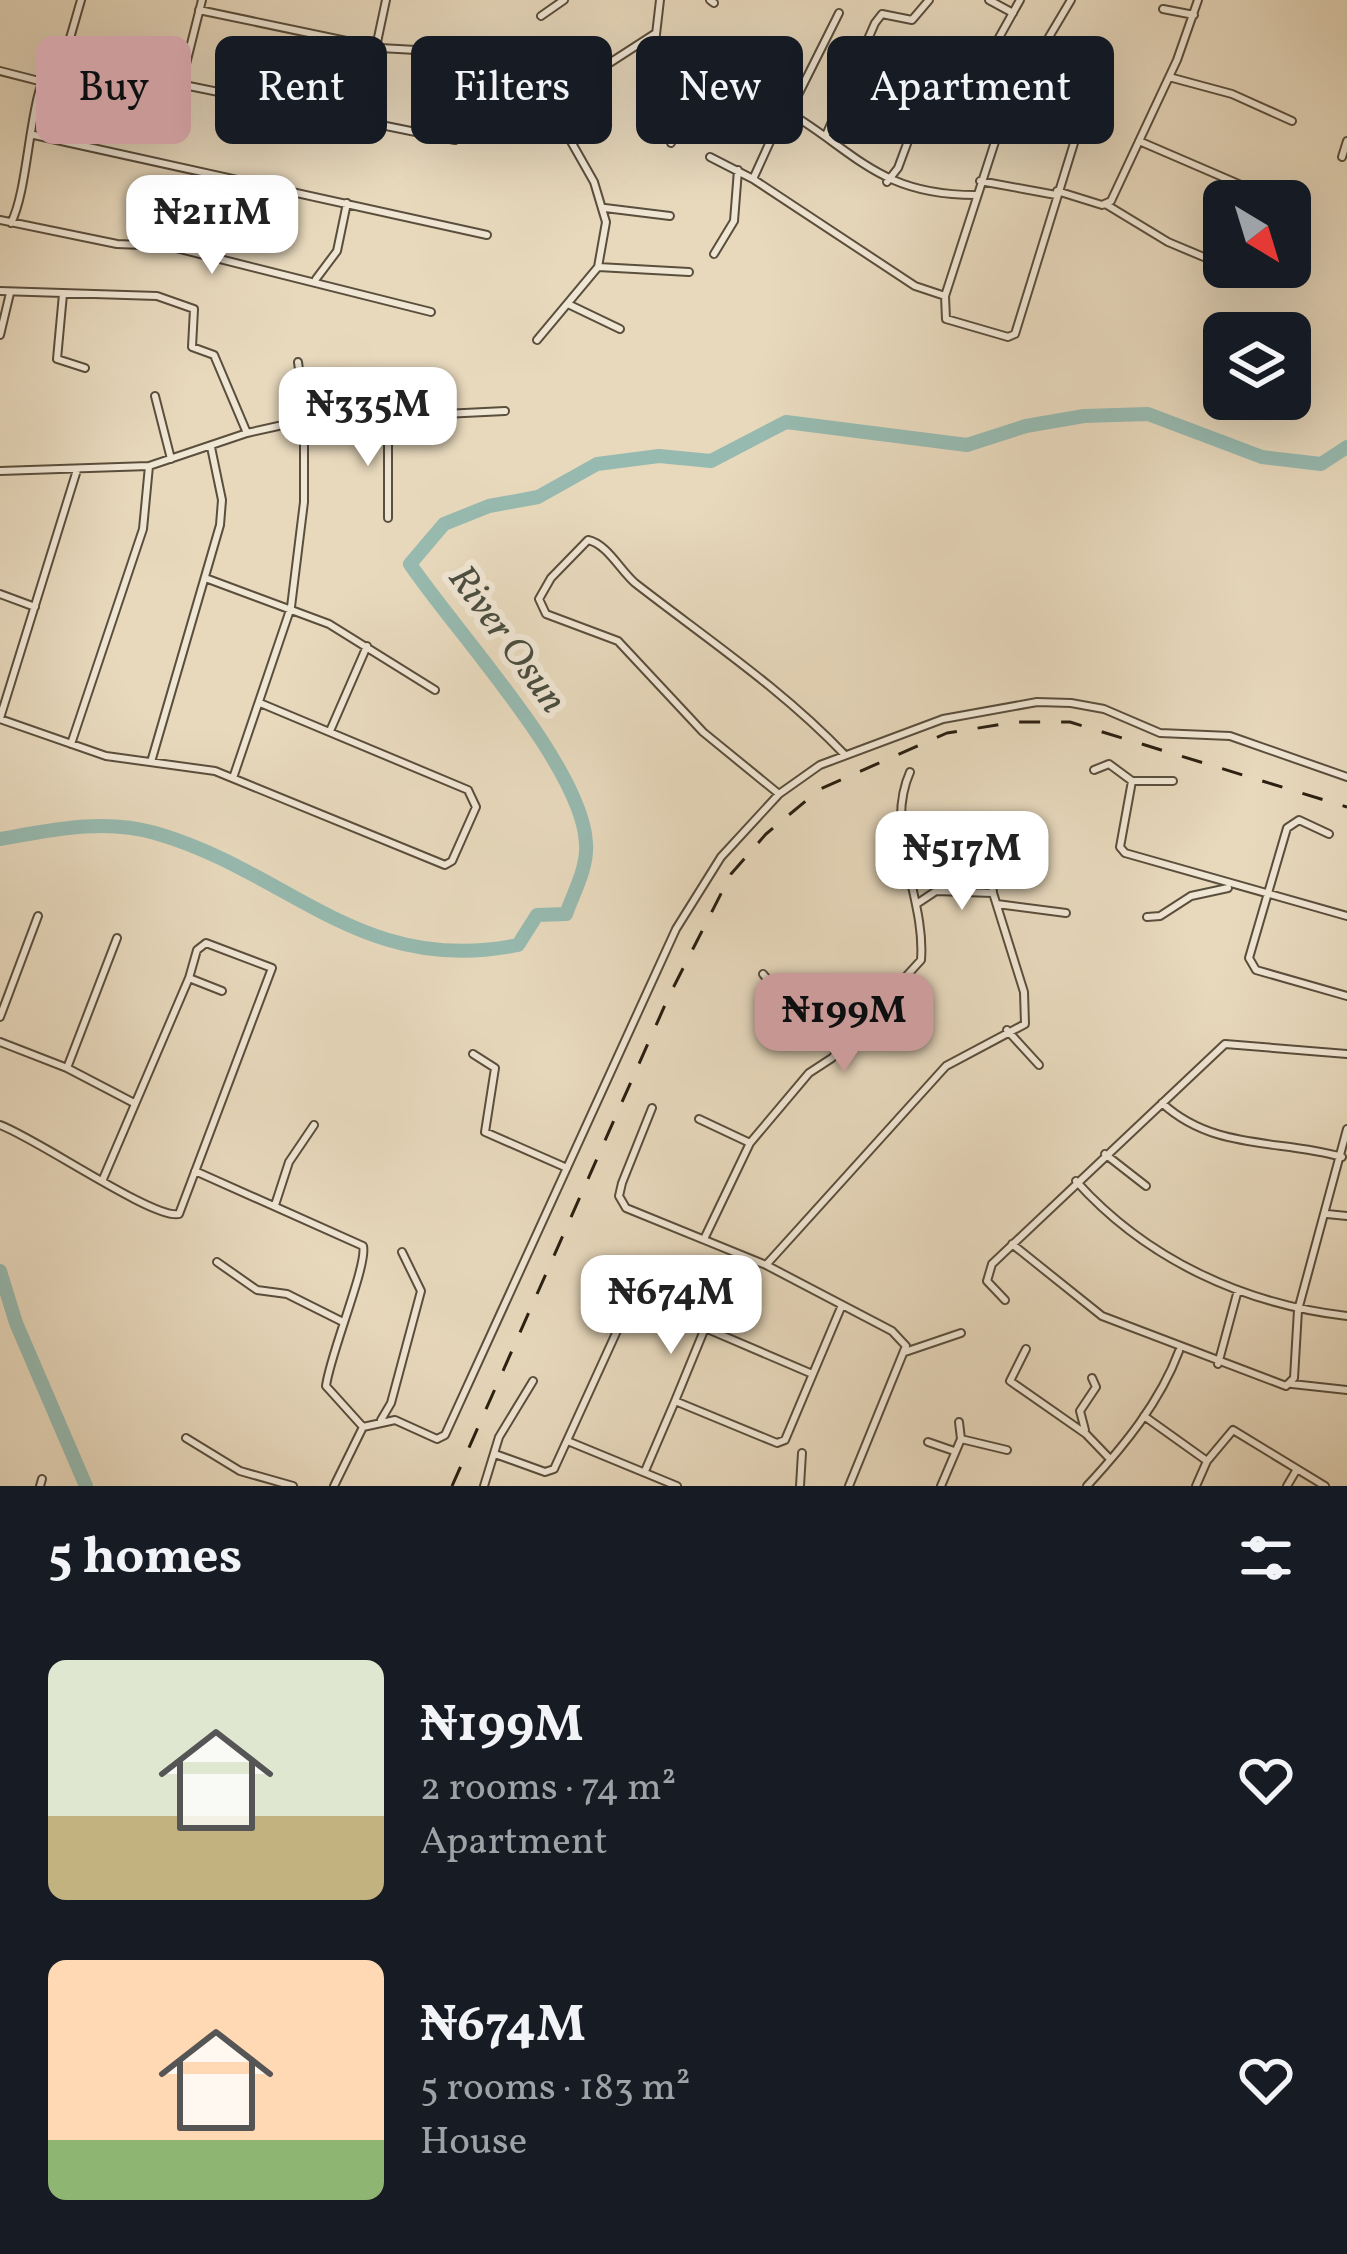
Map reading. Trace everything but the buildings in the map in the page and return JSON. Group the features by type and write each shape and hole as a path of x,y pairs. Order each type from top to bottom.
{"street":[{"path":"70,36 81,0"},
{"path":"378,36 386,0"},
{"path":"541,16 564,0"},
{"path":"656,36 660,0"},
{"path":"826,135 875,23 882,14 912,20 929,0"},
{"path":"989,0 1013,13"},
{"path":"1000,36 1020,0"},
{"path":"1050,36 1071,0"},
{"path":"1107,205 1169,77 1198,0"},
{"path":"191,45 201,5 333,36"},
{"path":"1163,9 1194,15"},
{"path":"803,81 839,14"},
{"path":"537,340 598,267 605,208 552,108 560,95 656,33"},
{"path":"0,71 36,80"},
{"path":"1169,77 1232,94 1292,121"},
{"path":"191,90 411,132"},
{"path":"803,121 887,182 920,191 975,195"},
{"path":"10,223 36,123"},
{"path":"34,135 487,235"},
{"path":"1139,141 1229,180"},
{"path":"1342,157 1347,141"},
{"path":"753,179 770,144"},
{"path":"887,182 907,144"},
{"path":"993,144 945,296 946,319 1009,337 1015,334 1072,144"},
{"path":"710,157 753,179 915,286 945,296"},
{"path":"714,254 734,221 738,170"},
{"path":"980,181 1107,205 1168,242 1203,257"},
{"path":"316,279 337,251 347,203"},
{"path":"605,208 670,216"},
{"path":"0,220 117,244 168,246 316,279 431,312"},
{"path":"598,267 689,272"},
{"path":"0,292 157,296 194,309 193,350 214,356 248,433"},
{"path":"0,335 10,292"},
{"path":"63,294 57,359 85,368"},
{"path":"570,305 620,329"},
{"path":"233,778 291,607 302,537 304,407 298,362"},
{"path":"155,396 172,460"},
{"path":"0,471 149,466 301,421 506,410"},
{"path":"388,419 388,518"},
{"path":"151,763 208,579 222,500 212,447"},
{"path":"70,745 143,530 149,466"},
{"path":"77,470 0,718 70,745 233,778 445,865 466,835 475,796 260,703"},
{"path":"779,794 703,732 618,641 546,614 539,599 551,578 588,540 601,544 629,578 755,673 845,754"},
{"path":"208,579 291,607 367,646 434,690"},
{"path":"0,594 35,607"},
{"path":"329,732 367,646"},
{"path":"334,1486 363,1427 381,1420 410,1424 437,1438 445,1435 676,929 721,856 779,794 845,754 943,719 1054,702 1104,709 1160,733 1230,736 1347,777"},
{"path":"1094,770 1109,764 1132,781 1173,781"},
{"path":"704,1238 750,1143 809,1073 846,1043 922,960 918,903 900,818 910,772"},
{"path":"1132,781 1122,851 1347,916"},
{"path":"1328,834 1307,821 1292,821 1251,945 1252,966 1347,997"},
{"path":"766,1265 946,1066 1025,1024 1028,1014 993,893 986,837"},
{"path":"1147,917 1160,916 1191,896 1231,886"},
{"path":"918,903 936,891 993,893"},
{"path":"998,904 1066,913"},
{"path":"0,1017 38,916"},
{"path":"67,1068 117,938"},
{"path":"0,1125 54,1149 103,1179 170,1216 178,1214 272,968 206,943 197,950 103,1179"},
{"path":"763,974 780,994 846,1043"},
{"path":"189,978 222,992"},
{"path":"1007,1030 1040,1065"},
{"path":"0,1042 67,1068 134,1103"},
{"path":"1004,1300 987,1275 1012,1244 1225,1044 1347,1054"},
{"path":"473,1054 490,1061 496,1078 484,1117 485,1132 568,1168"},
{"path":"1162,1103 1185,1121 1235,1142 1303,1146 1342,1157"},
{"path":"652,1108 619,1196 633,1214 766,1265 902,1340 905,1352 849,1486"},
{"path":"699,1119 750,1143"},
{"path":"274,1205 289,1162 314,1125"},
{"path":"1292,1384 1298,1310 1347,1129"},
{"path":"1105,1154 1147,1186"},
{"path":"195,1171 364,1246 366,1260 340,1322 326,1385 363,1427"},
{"path":"1076,1181 1112,1220 1170,1260 1298,1310 1347,1316"},
{"path":"1326,1214 1347,1216"},
{"path":"1012,1244 1102,1316 1275,1386 1347,1390"},
{"path":"381,1420 391,1403 421,1291 402,1252"},
{"path":"217,1262 257,1290 287,1294 340,1322"},
{"path":"1217,1364 1238,1290"},
{"path":"676,1401 781,1442 842,1305"},
{"path":"495,1454 551,1472 570,1442 627,1309"},
{"path":"645,1472 705,1328 810,1373"},
{"path":"905,1352 961,1333"},
{"path":"1026,1348 1010,1381 1086,1434 1110,1460"},
{"path":"1088,1486 1168,1381 1179,1349"},
{"path":"1086,1434 1081,1411 1096,1387 1092,1378"},
{"path":"484,1486 499,1437 533,1381"},
{"path":"1144,1416 1207,1461"},
{"path":"941,1486 961,1439 959,1422"},
{"path":"1196,1486 1207,1461 1233,1430 1325,1486"},
{"path":"186,1438 228,1459 240,1471 292,1486"},
{"path":"961,1439 1007,1450"},
{"path":"570,1442 677,1486"},
{"path":"928,1442 954,1451"},
{"path":"800,1486 802,1454"},
{"path":"1287,1486 1297,1469"}],"waterway":[{"name":"River Osun","path":"0,839 78,827 136,829 203,850 369,934 414,946 463,951 518,945 537,915 566,914 583,870 586,843 579,812 540,739 410,564 444,524 489,506 538,497 597,464 659,456 711,461 786,422 967,445 1026,426 1084,416 1148,414 1262,457 1321,464 1347,447"},
{"name":"River Osun","path":"0,1271 16,1323 86,1486"}],"railway":[{"path":"452,1486 669,996 731,874 766,834 820,789 947,733 1016,722 1070,722 1347,807"}]}
